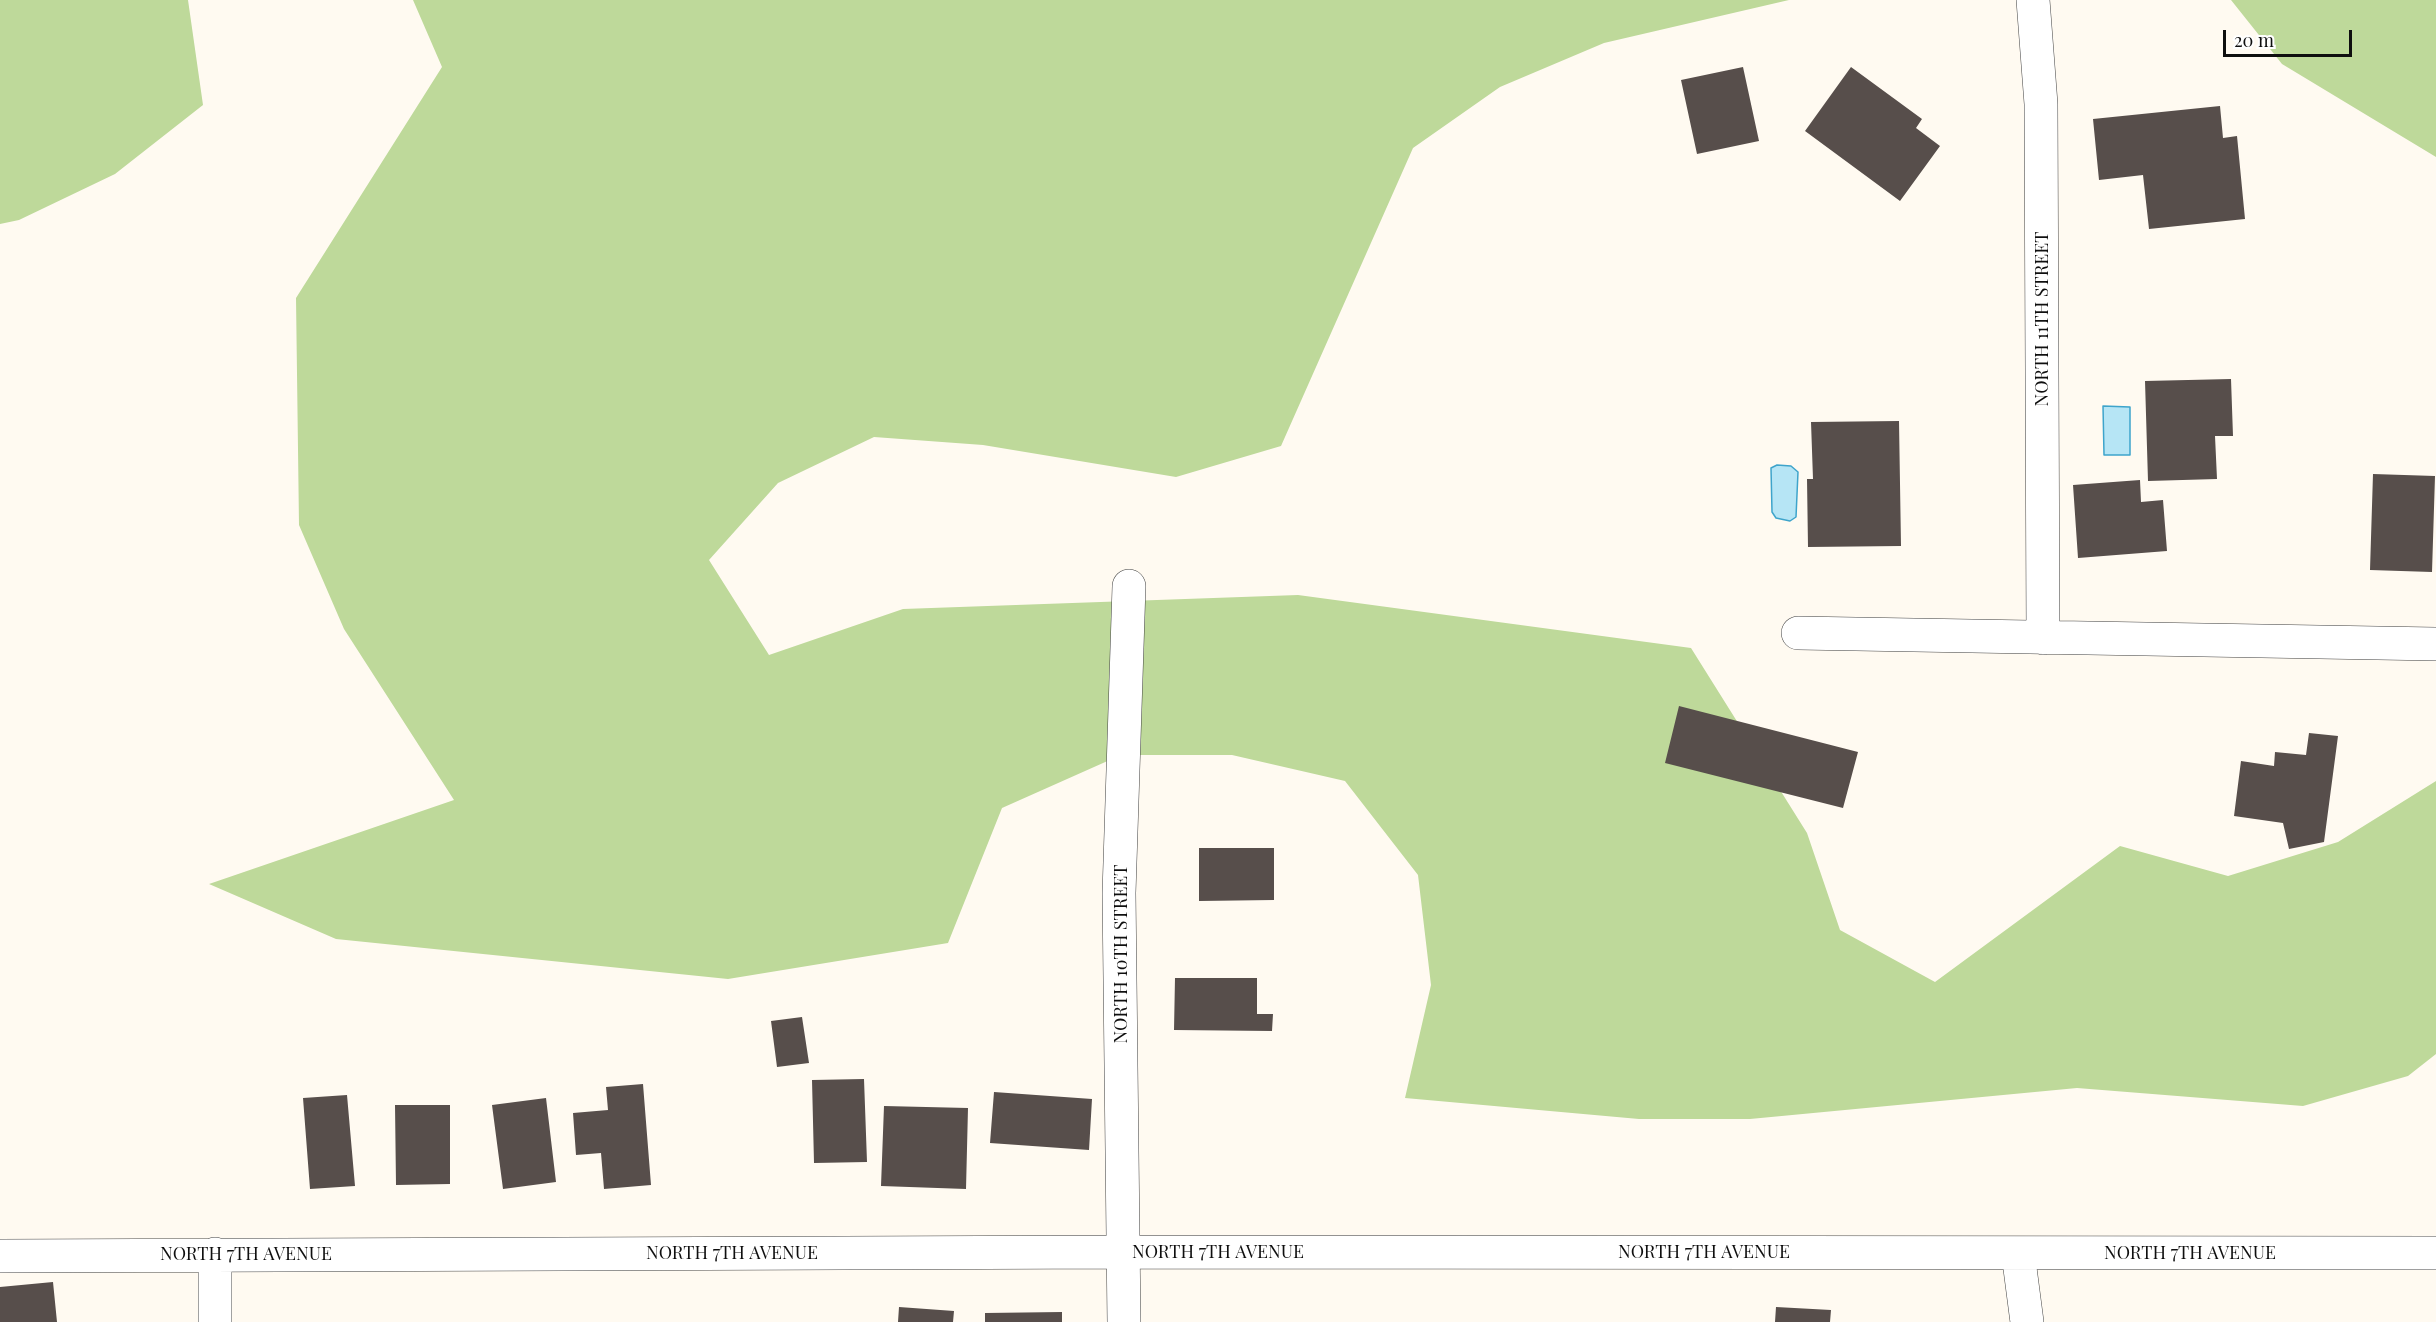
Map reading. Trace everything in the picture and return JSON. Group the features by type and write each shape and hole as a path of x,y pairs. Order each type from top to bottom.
{"street":[{"name":"NORTH 11TH STREET","path":"2033,0 2041,104 2043,638"},
{"name":"NORTH 10TH STREET","path":"1124,1322 1119,893 1128,586"},
{"path":"1798,633 2421,645"},
{"name":"NORTH 7TH AVENUE","path":"0,1256 1124,1252 2436,1253"},
{"path":"2018,1252 2027,1322"},
{"path":"215,1254 215,1322"}],"green space":[{"path":"0,0 188,0 203,105 115,174 19,220 0,224"},
{"path":"413,0 1789,0 1604,43 1500,87 1413,148 1281,446 1176,477 983,445 874,437 778,483 709,560 769,655 903,609 1298,595 1691,648 1807,833 1840,930 1935,982 2120,846 2228,876 2338,842 2436,781 2436,1054 2408,1076 2303,1106 2077,1088 1750,1119 1639,1119 1405,1098 1431,985 1418,875 1345,781 1232,755 1121,755 1002,808 948,943 728,979 336,939 209,884 454,800 344,629 299,525 296,298 442,67"},
{"path":"2231,0 2436,0 2436,157 2282,64"}],"water":[{"path":"2103,406 2130,407 2130,455 2104,455"},
{"path":"1777,465 1791,466 1798,472 1796,517 1790,521 1776,518 1772,512 1771,468"}],"building":[{"path":"1743,67 1759,141 1697,154 1681,80"},
{"path":"1851,67 1922,119 1916,128 1940,146 1900,201 1805,131"},
{"path":"2220,106 2223,138 2237,136 2245,219 2149,229 2143,175 2099,180 2093,119"},
{"path":"2231,379 2233,436 2215,436 2217,479 2148,481 2145,381"},
{"path":"1899,421 1901,546 1808,547 1807,479 1813,479 1811,422"},
{"path":"2373,474 2435,476 2432,572 2370,570"},
{"path":"2140,480 2141,502 2163,500 2167,551 2078,558 2073,485"},
{"path":"1679,706 1858,752 1843,808 1665,763"},
{"path":"2309,733 2338,736 2324,842 2289,849 2283,823 2234,816 2241,761 2274,766 2275,752 2306,755"},
{"path":"1199,848 1274,848 1274,900 1199,901"},
{"path":"1175,978 1257,978 1257,1014 1273,1014 1272,1031 1174,1030"},
{"path":"802,1017 809,1063 777,1067 771,1021"},
{"path":"864,1079 867,1162 814,1163 812,1080"},
{"path":"643,1084 651,1185 604,1189 601,1153 576,1155 573,1113 608,1110 606,1087"},
{"path":"994,1092 1092,1099 1089,1150 990,1143"},
{"path":"347,1095 355,1186 310,1189 303,1098"},
{"path":"546,1098 556,1182 503,1189 492,1105"},
{"path":"395,1105 450,1105 450,1184 396,1185"},
{"path":"884,1106 968,1108 966,1189 881,1186"},
{"path":"53,1282 57,1322 0,1322 0,1287"},
{"path":"899,1307 954,1311 953,1322 898,1322"},
{"path":"1776,1307 1831,1310 1830,1322 1775,1322"},
{"path":"1062,1312 1062,1322 985,1322 985,1313"}]}
